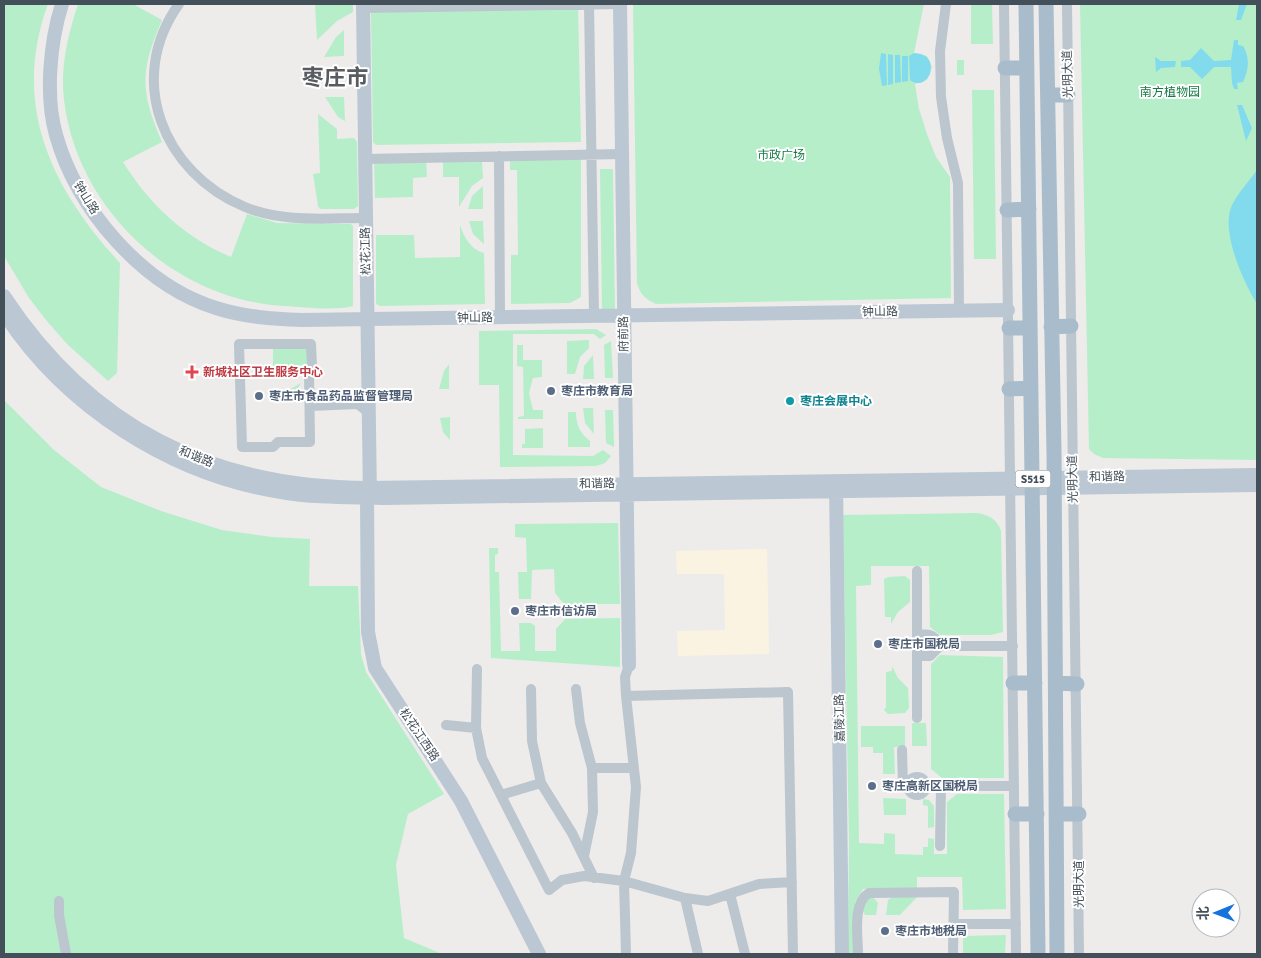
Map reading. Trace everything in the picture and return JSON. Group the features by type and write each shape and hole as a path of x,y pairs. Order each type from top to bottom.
{"main road":[{"name":"S515","path":"1026,4 1038,954"},
{"name":"光明大道","path":"1046,4 1054,483 1057,954"},
{"path":"1005,68 1027,68"},
{"path":"1048,95 1068,95"},
{"path":"1007,210 1029,209"},
{"path":"1052,327 1071,326"},
{"path":"1009,328 1030,328"},
{"path":"1009,388 1031,388"},
{"path":"1013,683 1035,683"},
{"path":"1056,683 1077,684"},
{"path":"1014,814 1037,814"},
{"path":"1057,814 1079,814"}],"street":[{"name":"钟山路","path":"62,4 51,54 52,107 56,134 66,163 85,200 110,235 142,265 178,291 215,308 258,318 302,320 1008,310"},
{"path":"179,4 159,42 154,62 153,80 162,124 174,149 188,168 205,184 224,197 266,214 291,218 366,218"},
{"path":"589,4 594,316"},
{"path":"363,6 620,4"},
{"name":"府前路","path":"620,4 629,665"},
{"path":"946,4 940,51 940,97 947,138 958,183 959,311"},
{"name":"S515","path":"1004,4 1016,954"},
{"name":"光明大道","path":"1067,4 1079,814 1079,954"},
{"name":"松花江路","path":"363,6 369,494"},
{"path":"365,159 622,154"},
{"path":"499,156 500,318"},
{"name":"和谐路","path":"4,296 44,350 68,375 109,408 155,439 202,460 254,477 369,494"},
{"name":"和谐路","path":"4,314 43,363 62,382 103,416 151,448 198,469 252,486 306,496 1033,483 1257,486"},
{"path":"239,344 311,344 312,366 309,373 310,406 310,442 278,442 273,447 242,446 239,344"},
{"path":"310,406 358,404 368,412"},
{"name":"和谐路","path":"1073,483 1257,475"},
{"name":"嘉陵江路","path":"836,486 842,954"},
{"name":"松花江西路","path":"369,494 368,632 375,668 451,784 539,954"},
{"path":"917,571 918,718"},
{"path":"917,634 930,634 937,639 940,646"},
{"path":"917,656 930,656 940,646 1013,646"},
{"path":"626,954 624,881 631,853 636,787 626,696 625,677 629,665"},
{"path":"477,669 476,728 482,758 549,890 562,880 584,876 624,881 685,898 708,901 759,884 792,882"},
{"path":"531,689 532,741 540,783 572,833 594,878"},
{"path":"576,689 580,723 592,768 593,812 584,856"},
{"path":"626,696 788,692 793,954"},
{"path":"446,725 476,728"},
{"path":"902,750 903,786 908,786 913,794 919,795 924,792 927,786 1014,786"},
{"path":"592,768 633,768"},
{"path":"501,795 540,783"},
{"path":"940,846 941,787"},
{"path":"858,954 859,907 862,897 869,893 954,892 953,954"},
{"path":"730,894 745,954"},
{"path":"685,898 698,954"},
{"path":"59,901 61,930 66,954"},
{"path":"954,924 1016,924"}],"shaded area":[{"path":"767,549 769,654 678,656 677,631 725,630 724,574 677,574 676,551"}],"green space":[{"path":"4,4 48,4 38,41 34,77 36,111 44,143 57,175 74,205 120,263 117,373 108,381 67,344 46,320 29,298 4,256"},
{"path":"78,4 133,4 162,20 150,53 146,81 150,109 162,142 123,162 133,178 157,206 198,240 231,257 247,214 277,223 351,224 353,226 353,306 328,308 284,306 244,300 205,287 170,267 138,242 111,212 89,178 73,140 64,100 63,75 71,27"},
{"path":"315,4 353,4 353,12 337,21 317,40"},
{"name":"市政广场","path":"633,4 924,4 914,53 927,56 932,67 927,80 915,84 919,109 927,134 936,157 950,177 951,298 656,304 646,298 641,293 637,283"},
{"path":"971,4 992,4 993,44 971,44"},
{"name":"南方植物园","path":"1080,4 1257,4 1257,460 1103,458 1094,454 1089,449"},
{"path":"578,6 581,142 376,145 373,142 371,11"},
{"path":"344,30 344,56 324,57 336,37"},
{"path":"957,60 964,60 964,75 957,75"},
{"path":"972,90 994,90 996,259 974,259"},
{"path":"325,97 344,97 345,121 338,117"},
{"path":"318,114 337,129 337,139 354,138 357,142 358,206 354,209 320,209 318,206 313,174 320,173"},
{"path":"581,156 581,297 570,303 511,304 511,255 518,255 517,170 510,170 510,158"},
{"path":"426,158 427,177 413,178 413,197 375,198 374,160"},
{"path":"443,158 482,161 483,178 472,186 459,207 459,177 443,177"},
{"path":"600,169 613,169 615,309 602,309"},
{"path":"483,186 483,209 468,209 472,196"},
{"path":"469,221 483,221 484,244 473,234"},
{"path":"460,225 468,242 475,249 484,253 485,304 380,306 376,304 376,235 414,235 415,258 460,257"},
{"path":"596,329 606,335 600,339 594,334 513,334 513,455 593,456 603,450 611,456 605,463 596,466 500,467 499,385 479,385 479,331"},
{"path":"589,340 589,348 580,357 575,374 567,374 567,341"},
{"path":"611,341 613,378 605,378 604,345"},
{"path":"517,345 523,345 523,360 542,360 542,377 533,378 529,393 533,410 543,410 543,419 518,419 518,417 524,416 523,367 517,366"},
{"path":"307,347 307,365 273,366 273,348"},
{"path":"593,355 594,379 583,379 584,366"},
{"path":"449,364 449,389 439,389 444,371"},
{"path":"301,383 290,401 283,401 287,391"},
{"path":"4,400 54,450 101,487 161,511 222,530 272,537 310,539 309,586 358,586 361,654 366,672 444,794 408,814 396,865 404,938 442,954 4,954"},
{"path":"583,408 593,408 594,434 585,423"},
{"path":"605,410 613,410 614,447 606,443"},
{"path":"568,412 576,412 578,425 581,432 590,441 590,447 568,447"},
{"path":"450,417 450,440 443,432 440,418"},
{"path":"543,428 543,448 522,448 522,444 525,444 525,429"},
{"path":"977,513 992,518 1001,531 1003,632 991,635 940,635 930,627 929,566 871,566 871,585 856,586 859,843 884,844 884,833 895,834 895,854 923,855 923,847 928,847 928,838 934,839 934,854 947,854 947,802 957,794 1004,794 1006,909 963,910 962,877 917,877 917,888 863,889 855,903 854,954 848,954 849,843 843,515"},
{"path":"618,523 620,604 564,604 555,593 554,569 532,570 531,599 519,599 518,572 527,572 526,538 515,537 515,524"},
{"path":"489,548 498,548 498,554 495,555 495,572 499,572 501,651 520,651 519,623 531,623 535,626 535,651 556,651 556,629 565,619 620,618 620,667 491,658"},
{"path":"905,576 910,580 910,602 898,612 891,624 891,617 885,617 884,579"},
{"path":"940,655 1003,657 1004,778 942,778 931,769 931,664"},
{"path":"892,666 898,678 908,688 909,708 905,713 888,714 884,710 886,707 886,672 892,671"},
{"path":"912,723 926,723 927,746 912,746"},
{"path":"861,726 905,726 905,747 894,747 895,774 883,774 883,753 873,753 873,747 861,747"},
{"path":"883,798 906,799 906,815 884,815"},
{"path":"923,799 929,800 934,806 934,827 928,828 928,806 923,805"},
{"path":"918,896 900,915 886,915 888,900 892,897"},
{"path":"873,897 878,903 876,915 865,915 863,911 865,899"},
{"path":"1006,935 1005,954 963,954 963,936"}],"water":[{"path":"1239,4 1247,4 1241,20 1236,20"},
{"path":"1234,40 1238,40 1238,45 1243,46 1248,59 1247,73 1243,82 1237,83 1238,89 1234,89 1232,83 1231,67 1214,67 1202,79 1190,67 1181,67 1181,61 1190,60 1201,48 1214,61 1231,60"},
{"path":"881,53 886,54 887,85 882,86 879,69"},
{"path":"914,53 926,57 931,65 930,74 921,83 910,80 909,56"},
{"path":"888,54 893,55 893,84 888,85"},
{"path":"895,55 900,55 901,82 895,83"},
{"path":"902,56 908,56 908,81 902,82"},
{"path":"1155,57 1161,61 1176,61 1175,67 1161,68 1156,72"},
{"path":"1237,105 1242,105 1252,128 1246,141"},
{"path":"1257,170 1257,304 1235,256 1231,242 1229,216 1232,205"}],"place":[{"name":"新城社区卫生服务中心","path":"192,372"},
{"name":"枣庄市教育局","path":"551,391"},
{"name":"枣庄市食品药品监督管理局","path":"259,396"},
{"name":"枣庄会展中心","path":"790,401"},
{"name":"枣庄市信访局","path":"515,611"},
{"name":"枣庄市国税局","path":"878,644"},
{"name":"枣庄高新区国税局","path":"872,786"},
{"name":"枣庄市地税局","path":"885,931"}],"district":[{"name":"枣庄市","path":"335,77"}]}
